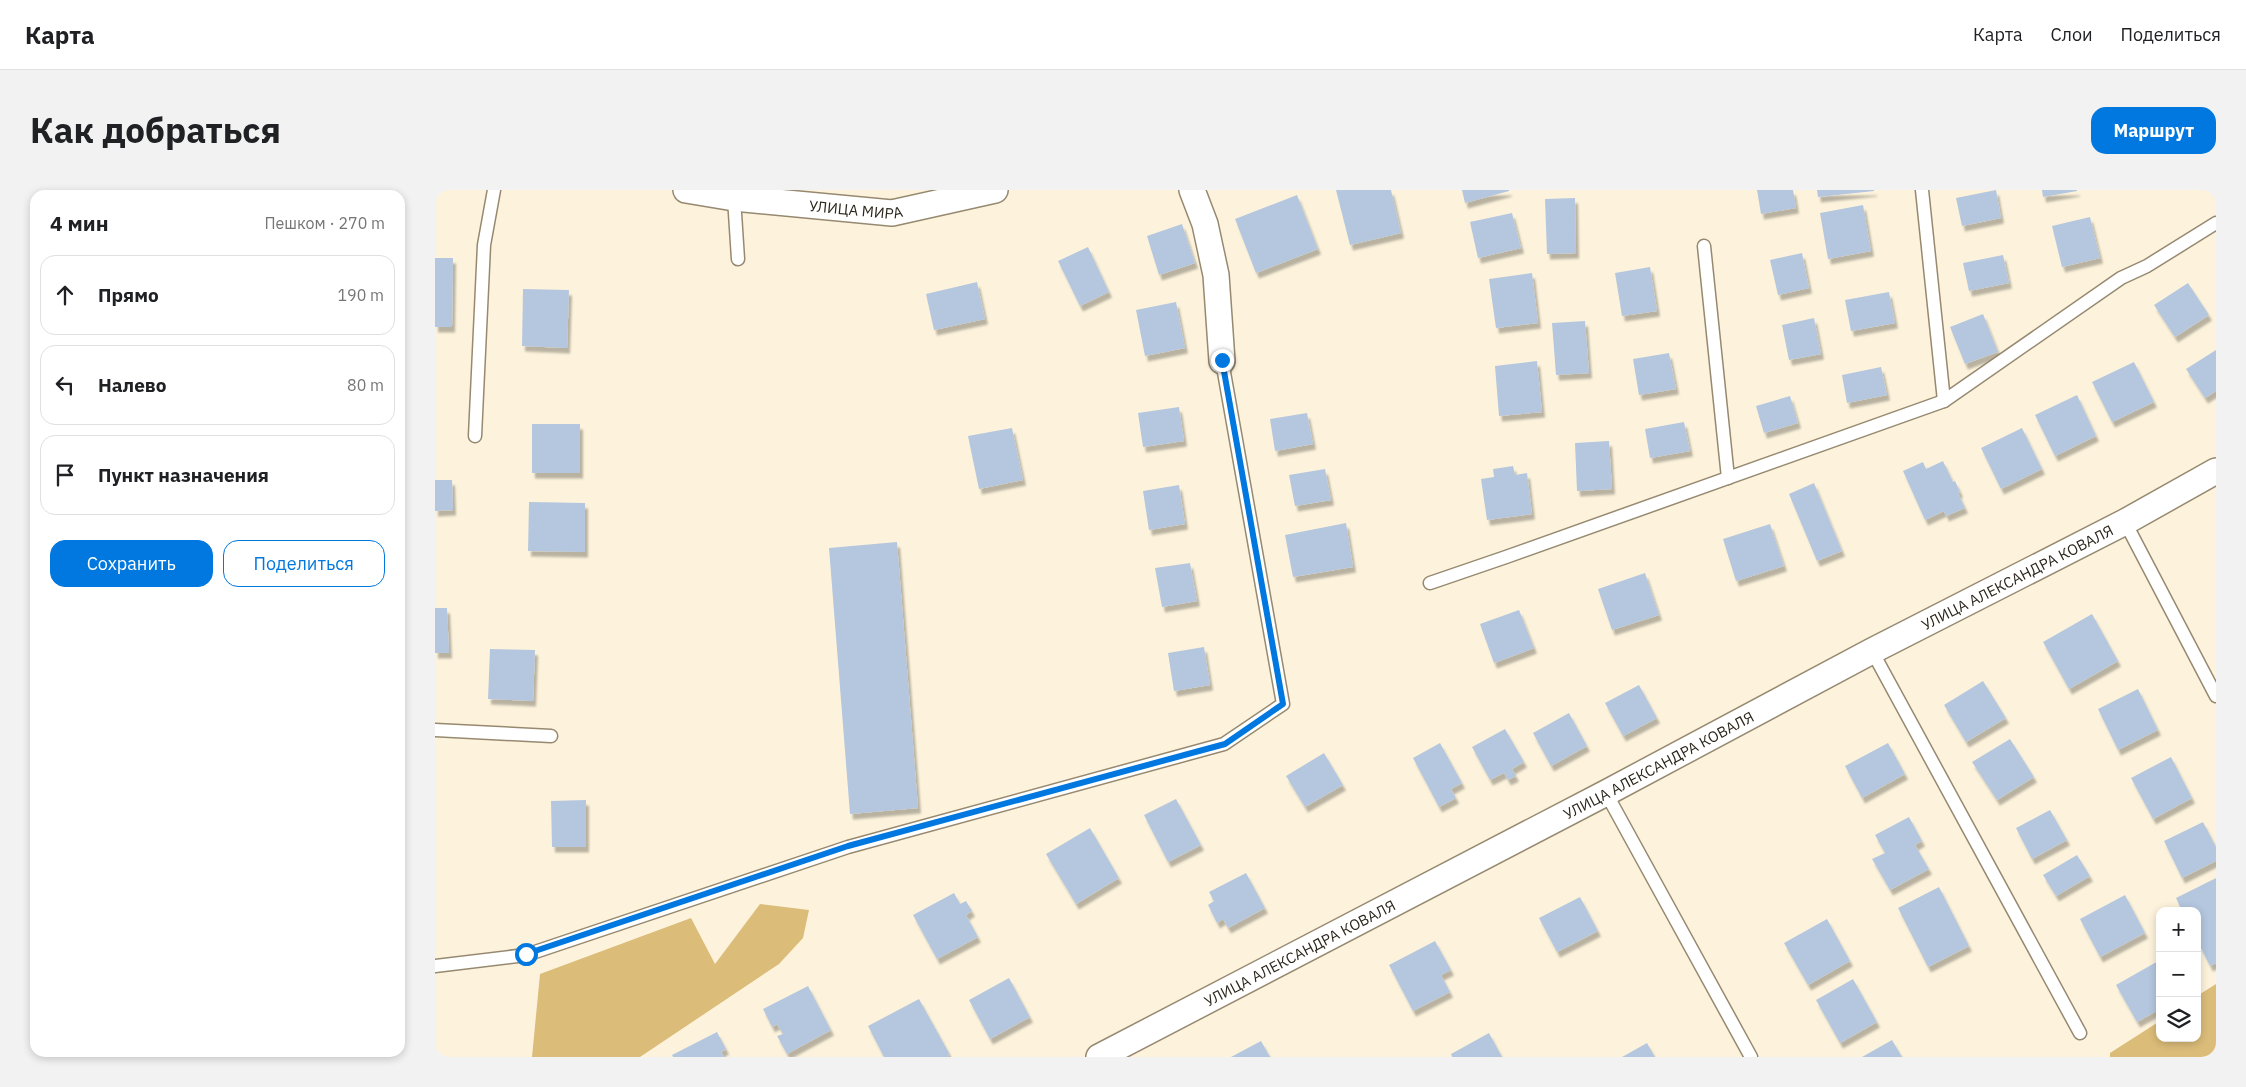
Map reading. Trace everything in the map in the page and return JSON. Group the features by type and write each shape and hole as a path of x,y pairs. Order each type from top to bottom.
{"street":[{"name":"УЛИЦА МИРА","path":"686,190 734,198 892,213 995,190"},
{"path":"1192,190 1205,224 1216,275 1222,360"},
{"name":"УЛИЦА АЛЕКСАНДРА КОВАЛЯ","path":"1099,1057 1872,651 2125,522 2216,470"}],"lane":[{"path":"475,436 484,245 494,190"},
{"path":"1922,190 1944,401"},
{"path":"734,198 737,259"},
{"path":"1430,583 1944,401 2121,278 2147,266 2216,223"},
{"path":"1704,246 1728,478"},
{"path":"435,966 526,954 848,846 1225,744 1283,704 1222,360"},
{"path":"2125,522 2216,696"},
{"path":"1872,651 2080,1033"},
{"path":"435,730 551,736"},
{"path":"1606,792 1751,1057"}],"path":[{"path":"435,1053 437,1057"}],"shaded area":[{"path":"760,904 809,910 803,938 779,964 640,1057 532,1057 540,974 691,918 715,964"},
{"path":"2216,984 2216,1057 2110,1057 2110,1053 2156,1024 2156,1042 2201,1042 2201,993"}],"building":[{"path":"1336,190 1391,190 1401,233 1350,245"},
{"path":"1462,190 1509,190 1509,191 1465,203"},
{"path":"1757,190 1793,190 1796,208 1761,214"},
{"path":"1817,190 1874,190 1874,191 1818,197"},
{"path":"1996,190 2001,218 1962,226 1956,198"},
{"path":"2042,190 2077,190 2077,191 2043,197"},
{"path":"1297,195 1318,249 1256,273 1235,219"},
{"path":"1575,198 1576,253 1547,254 1545,199"},
{"path":"1863,205 1871,251 1828,259 1820,213"},
{"path":"1512,213 1521,248 1478,258 1470,222"},
{"path":"2090,217 2100,258 2062,267 2052,226"},
{"path":"1182,224 1195,263 1159,275 1147,236"},
{"path":"1088,247 1109,292 1080,306 1058,261"},
{"path":"1802,253 1809,288 1778,295 1770,260"},
{"path":"2003,255 2009,283 1969,291 1963,263"},
{"path":"435,258 453,258 452,327 435,327"},
{"path":"1650,267 1657,311 1622,316 1615,273"},
{"path":"1532,273 1538,323 1496,328 1489,279"},
{"path":"977,282 985,319 934,330 926,294"},
{"path":"2188,283 2209,315 2175,337 2154,305"},
{"path":"523,289 569,290 567,348 522,346"},
{"path":"1889,292 1895,323 1851,331 1845,300"},
{"path":"1176,302 1185,348 1145,356 1136,310"},
{"path":"1983,314 1998,352 1965,364 1950,327"},
{"path":"1814,318 1821,354 1789,360 1782,325"},
{"path":"1585,321 1589,373 1556,375 1552,323"},
{"path":"2216,350 2216,391 2205,398 2186,369"},
{"path":"1669,353 1676,389 1639,395 1633,359"},
{"path":"1537,361 1542,412 1499,416 1495,366"},
{"path":"2134,362 2154,402 2112,422 2092,382"},
{"path":"1881,367 1887,395 1847,403 1842,375"},
{"path":"2077,395 2096,436 2055,456 2035,415"},
{"path":"1790,396 1798,423 1764,433 1756,406"},
{"path":"1179,407 1184,441 1143,447 1138,413"},
{"path":"1307,413 1313,444 1275,451 1270,419"},
{"path":"1684,422 1690,451 1650,458 1645,429"},
{"path":"532,424 580,424 580,473 532,473"},
{"path":"1012,428 1023,480 979,489 968,436"},
{"path":"2022,428 2042,469 2001,489 1981,448"},
{"path":"1609,441 1612,489 1577,491 1575,443"},
{"path":"1943,461 1953,482 1955,481 1965,508 1946,516 1944,511 1925,520 1903,471 1923,462 1926,469"},
{"path":"1513,466 1515,475 1527,473 1532,514 1487,520 1481,479 1494,477 1493,469"},
{"path":"1325,469 1331,500 1295,506 1289,475"},
{"path":"435,480 452,480 453,510 435,511"},
{"path":"1814,483 1842,551 1817,561 1789,494"},
{"path":"1179,485 1185,524 1149,530 1143,491"},
{"path":"529,502 585,503 585,552 528,551"},
{"path":"1346,523 1353,567 1293,577 1285,535"},
{"path":"1770,524 1784,566 1736,581 1723,539"},
{"path":"897,542 918,808 850,814 829,548"},
{"path":"1190,563 1197,601 1162,607 1155,568"},
{"path":"1645,573 1659,615 1612,630 1598,589"},
{"path":"435,608 447,608 449,653 435,653"},
{"path":"1519,610 1534,648 1494,663 1480,624"},
{"path":"2092,614 2118,661 2069,689 2043,642"},
{"path":"1204,647 1210,685 1174,691 1168,653"},
{"path":"490,649 535,650 533,701 488,699"},
{"path":"1983,681 2006,718 1966,742 1944,705"},
{"path":"1639,685 1657,718 1623,736 1605,703"},
{"path":"2138,689 2158,730 2118,750 2098,709"},
{"path":"1569,713 1587,746 1551,766 1533,733"},
{"path":"1505,729 1524,762 1512,769 1516,776 1508,780 1504,773 1490,780 1472,747"},
{"path":"2010,739 2034,777 1997,800 1972,762"},
{"path":"1440,743 1462,783 1451,789 1456,798 1439,807 1413,758"},
{"path":"1888,743 1905,774 1862,798 1845,766"},
{"path":"1324,753 1343,785 1305,807 1286,776"},
{"path":"2171,757 2192,798 2153,819 2131,778"},
{"path":"1176,799 1201,845 1168,862 1144,815"},
{"path":"586,800 586,847 552,847 551,801"},
{"path":"2050,810 2067,840 2032,859 2016,828"},
{"path":"1909,817 1922,841 1915,845 1929,869 1890,890 1872,859 1885,853 1875,835"},
{"path":"2203,822 2216,847 2216,861 2182,878 2164,841"},
{"path":"1090,828 1119,878 1076,904 1046,854"},
{"path":"2077,855 2090,876 2056,896 2043,875"},
{"path":"1246,873 1265,908 1228,928 1223,919 1217,923 1208,905 1214,901 1209,892"},
{"path":"2216,878 2216,963 2210,966 2201,948 2201,907 2180,907 2176,898"},
{"path":"1939,887 1969,946 1928,967 1898,908"},
{"path":"954,893 960,904 966,901 972,911 966,915 978,937 937,959 913,915"},
{"path":"2125,895 2145,933 2100,957 2080,919"},
{"path":"1580,897 1598,931 1557,952 1539,918"},
{"path":"1827,919 1850,961 1808,985 1784,943"},
{"path":"1435,941 1451,970 1441,975 1450,992 1413,1011 1389,965"},
{"path":"2156,962 2156,1011 2137,1022 2116,985"},
{"path":"1009,978 1030,1017 990,1039 969,1000"},
{"path":"1853,979 1877,1022 1840,1043 1816,1000"},
{"path":"808,986 831,1030 787,1054 777,1036 783,1034 777,1024 772,1027 763,1009"},
{"path":"919,999 949,1053 948,1057 884,1057 868,1026"},
{"path":"717,1032 726,1049 721,1052 724,1057 673,1057 672,1055"},
{"path":"1489,1033 1502,1057 1452,1057 1451,1054"},
{"path":"1892,1040 1902,1057 1862,1057"},
{"path":"1261,1041 1270,1057 1231,1057"},
{"path":"1647,1043 1655,1057 1622,1057"}],"route":[{"path":"526,954 848,846 1225,744 1283,704 1222,360"}]}
